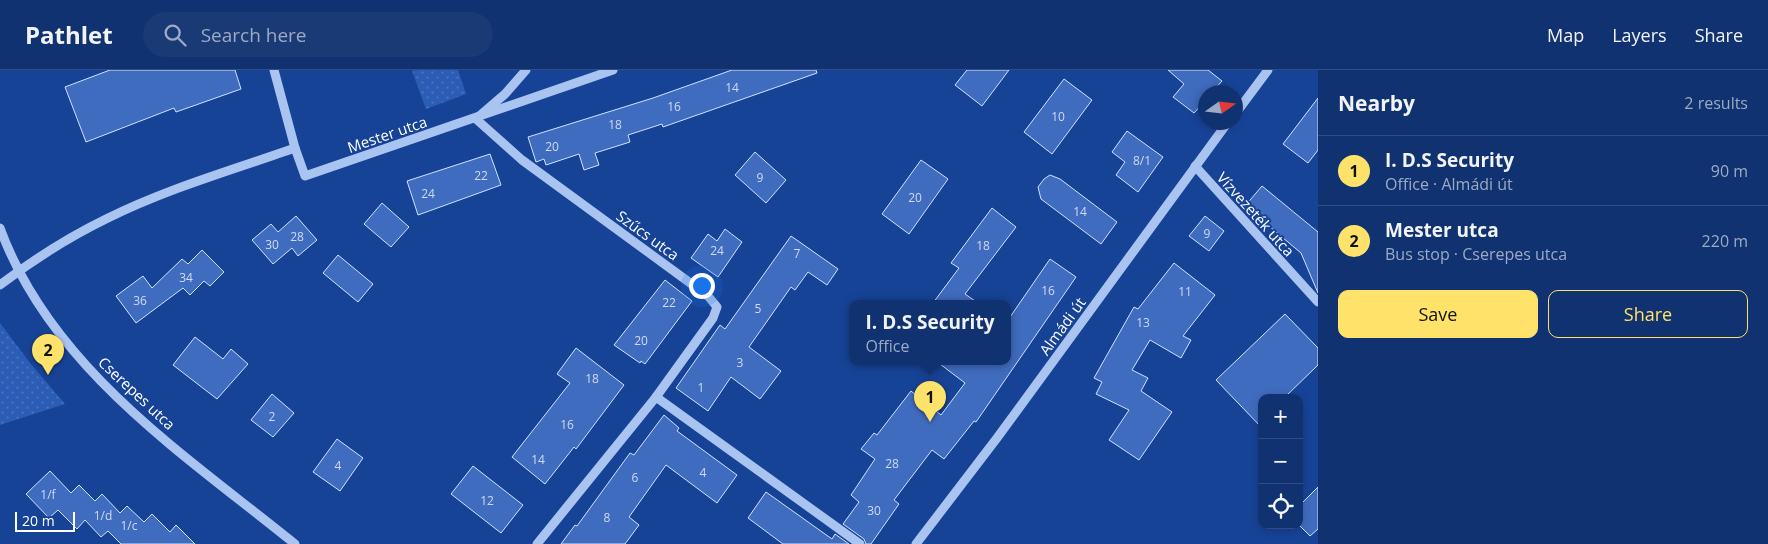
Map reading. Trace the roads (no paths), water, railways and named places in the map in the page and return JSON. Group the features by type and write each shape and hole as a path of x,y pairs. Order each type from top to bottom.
{"street":[{"path":"0,285 79,233 114,216 166,194 295,148 274,70"},
{"name":"Mester utca","path":"476,119 505,94 526,70"},
{"name":"Mester utca","path":"295,148 305,176 476,119 613,70"},
{"path":"1243,104 1268,70"},
{"name":"Szűcs utca","path":"476,119 522,160 708,296 717,307 713,318 656,397 537,544"},
{"name":"Almádi út","path":"916,544 997,438 1222,130"},
{"name":"Vízvezeték utca","path":"1195,166 1318,302"},
{"name":"Cserepes utca","path":"0,228 18,272 40,309 68,345 103,383 142,420 295,544"},
{"path":"656,397 860,544"}],"place":[{"name":"Mester utca","path":"48,375"},
{"name":"I. D.S Security","path":"930,422"}]}
